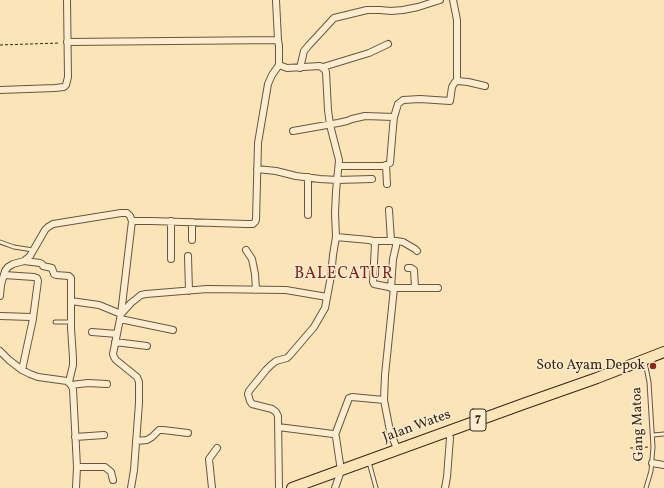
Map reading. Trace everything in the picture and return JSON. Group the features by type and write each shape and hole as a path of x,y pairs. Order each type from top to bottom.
{"highway":[{"name":"Jalan Wates","path":"292,488 597,378 664,352"}],"street":[{"path":"0,90 64,87 67,83 67,0"},
{"path":"132,221 253,224 256,220 258,142 268,84 279,65 276,0"},
{"path":"300,68 304,51 334,18 367,10 391,11 418,8 440,0"},
{"path":"339,166 386,165 390,163 392,126 398,104 403,100 420,99 450,101 453,84 457,80 457,20 452,0"},
{"path":"67,42 278,40"},
{"path":"279,65 287,68 323,67 369,53 388,44"},
{"path":"279,488 278,416 272,409 252,404 248,398 248,394 266,370 276,361 287,358 314,327 324,308 327,297 336,237 335,213 339,160 330,125 326,72 323,67"},
{"path":"457,80 485,86"},
{"path":"293,130 330,125 365,116 394,117"},
{"path":"386,165 387,184"},
{"path":"257,169 337,180 372,179"},
{"path":"308,177 308,215"},
{"path":"389,210 396,246 392,259 393,288 384,400 390,431 397,449"},
{"path":"24,261 30,256 45,230 53,224 121,213 127,213 130,216 132,221 120,317 113,354 116,360 137,377 139,382 134,470 131,488"},
{"path":"171,222 171,258"},
{"path":"192,222 192,240"},
{"path":"336,237 373,241 403,242 417,251"},
{"path":"373,241 375,244 373,282 376,285 393,288 438,288"},
{"path":"246,250 252,259 256,290"},
{"path":"188,256 189,291"},
{"path":"0,296 3,271 13,264 24,261 40,263 43,266 52,268 54,274 56,275 69,276 71,278 73,365 70,384"},
{"path":"408,268 412,268 414,270 415,288"},
{"path":"3,271 34,277 37,278 38,281 33,319 22,370"},
{"path":"120,317 141,295 207,289 286,290 327,297"},
{"path":"71,301 99,306 120,317 173,330"},
{"path":"0,316 33,318"},
{"path":"92,332 117,334"},
{"path":"115,342 147,346"},
{"path":"0,351 8,360 22,370 38,376 64,380 70,384 73,389 77,467 76,488"},
{"path":"70,384 107,384"},
{"path":"335,488 341,471 335,435 349,398 384,400"},
{"path":"278,427 335,435"},
{"path":"136,441 148,440 159,430 188,433"},
{"path":"445,488 450,438 448,431"},
{"path":"75,437 104,435"},
{"path":"212,488 209,459 217,448"},
{"path":"652,463 664,465"},
{"path":"77,467 105,466 111,472 113,480"}],"lane":[{"path":"0,242 14,247 33,250"},
{"path":"55,322 71,322"},
{"name":"Gang Matoa","path":"644,359 649,382 654,447 650,477 646,487"},
{"path":"653,435 664,434"},
{"path":"368,460 376,488"}],"path":[{"path":"0,45 67,42"},
{"path":"630,448 654,447"}],"place":[{"name":"Soto Ayam Depok","path":"653,366"}],"district":[{"name":"BALECATUR","path":"344,275"}]}
